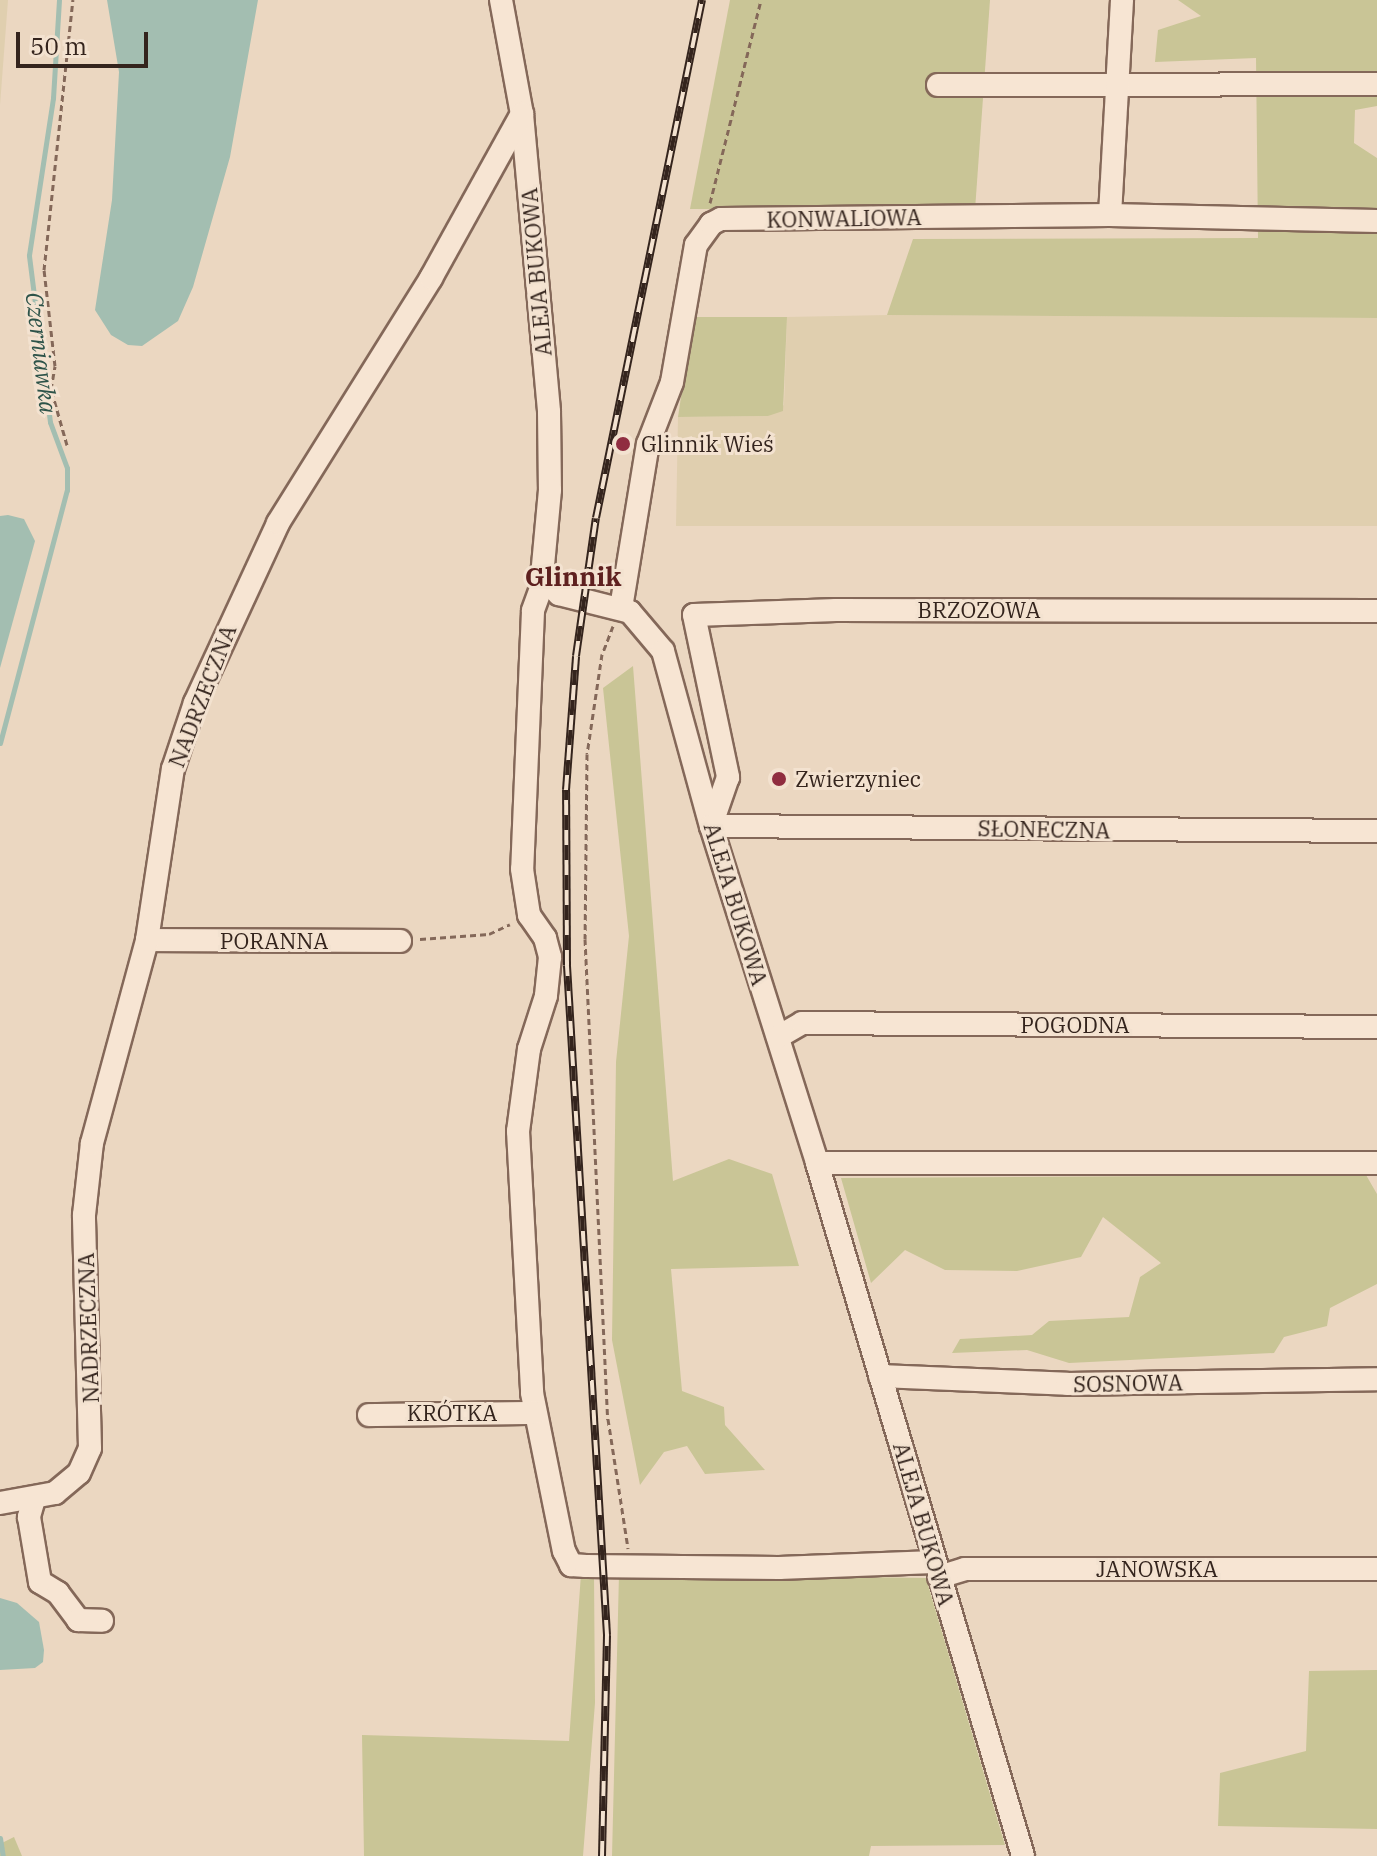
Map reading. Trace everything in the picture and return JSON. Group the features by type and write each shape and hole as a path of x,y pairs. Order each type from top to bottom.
{"street":[{"name":"ALEJA BUKOWA","path":"501,0 522,114 550,442 540,562 544,580 559,594 621,608 647,626 663,651 711,826 817,1163 1023,1856"},
{"path":"1110,215 1120,88 1122,0"},
{"path":"938,85 1120,88 1377,84"},
{"name":"NADRZECZNA","path":"34,1499 70,1483 85,1462 93,1430 84,1215 92,1143 147,940 173,769 195,703 243,591 307,472 431,278 522,114"},
{"name":"KONWALIOWA","path":"703,229 721,219 1110,215 1377,221"},
{"path":"621,608 648,444 672,382 691,265 703,229"},
{"path":"535,1413 518,1131 529,1049 546,996 550,957 545,938 529,915 522,869 533,611 544,580"},
{"name":"BRZOZOWA","path":"711,826 728,777 694,615 836,610 1377,611"},
{"name":"SŁONECZNA","path":"711,826 1377,831"},
{"name":"PORANNA","path":"147,940 400,941"},
{"name":"POGODNA","path":"778,1037 802,1023 1377,1027"},
{"path":"817,1163 1377,1163"},
{"name":"SOSNOWA","path":"880,1376 1067,1384 1377,1379"},
{"name":"JANOWSKA","path":"535,1413 558,1535 571,1565 1377,1569"},
{"name":"KRÓTKA","path":"369,1415 535,1413"},
{"path":"0,1503 34,1499 29,1517 40,1582 58,1593 78,1620 102,1621"}],"path":[{"path":"67,445 51,389 55,366 44,270 73,0"},
{"path":"703,229 761,0"},
{"path":"621,608 602,654 587,754 585,939 608,1419 625,1540 635,1566"},
{"path":"400,941 489,934 529,915"}],"shaded area":[{"path":"0,0 8,0 0,105"},
{"path":"107,0 258,0 230,157 193,287 178,321 142,346 128,345 111,335 95,310 112,200 119,72"},
{"path":"730,0 990,0 975,210 690,209"},
{"path":"1178,0 1377,0 1377,106 1355,110 1354,143 1377,158 1377,318 887,315 913,239 1258,238 1256,58 1155,62 1158,30 1201,16"},
{"path":"693,317 787,317 783,411 768,416 678,417"},
{"path":"787,317 1377,318 1377,526 676,526 678,417 768,416 784,405"},
{"path":"0,516 24,519 35,541 0,668"},
{"path":"633,666 673,1181 729,1159 772,1174 799,1266 671,1269 682,1391 724,1407 725,1425 765,1470 705,1474 687,1446 664,1452 640,1485 612,1340 616,1062 629,936 603,688"},
{"path":"1366,1175 1377,1194 1377,1284 1330,1308 1327,1326 1284,1337 1274,1353 1069,1363 1027,1350 952,1353 960,1339 1032,1335 1049,1321 1129,1317 1140,1277 1161,1263 1103,1217 1081,1257 1017,1271 945,1270 905,1250 871,1283 841,1178"},
{"path":"581,1574 594,1575 595,1703 583,1856 364,1856 362,1735 569,1741"},
{"path":"619,1574 926,1578 1005,1845 871,1846 869,1856 612,1856"},
{"path":"0,1598 17,1603 39,1622 43,1662 35,1668 0,1670"},
{"path":"1377,1670 1377,1829 1218,1826 1220,1773 1306,1751 1309,1671"},
{"path":"14,1837 22,1856 0,1856 0,1844"}],"waterway":[{"name":"Czerniawka","path":"0,743 67,490 67,468 50,422 29,255 53,98 59,0"},
{"name":"Czerniawka","path":"0,1838 3,1856"}],"railway":[{"path":"602,1856 607,1635 567,965 566,790 576,656 596,518 702,0"}],"place":[{"name":"Glinnik Wieś","path":"623,444"},
{"name":"Zwierzyniec","path":"779,779"}],"district":[{"name":"Glinnik","path":"573,577"}]}
